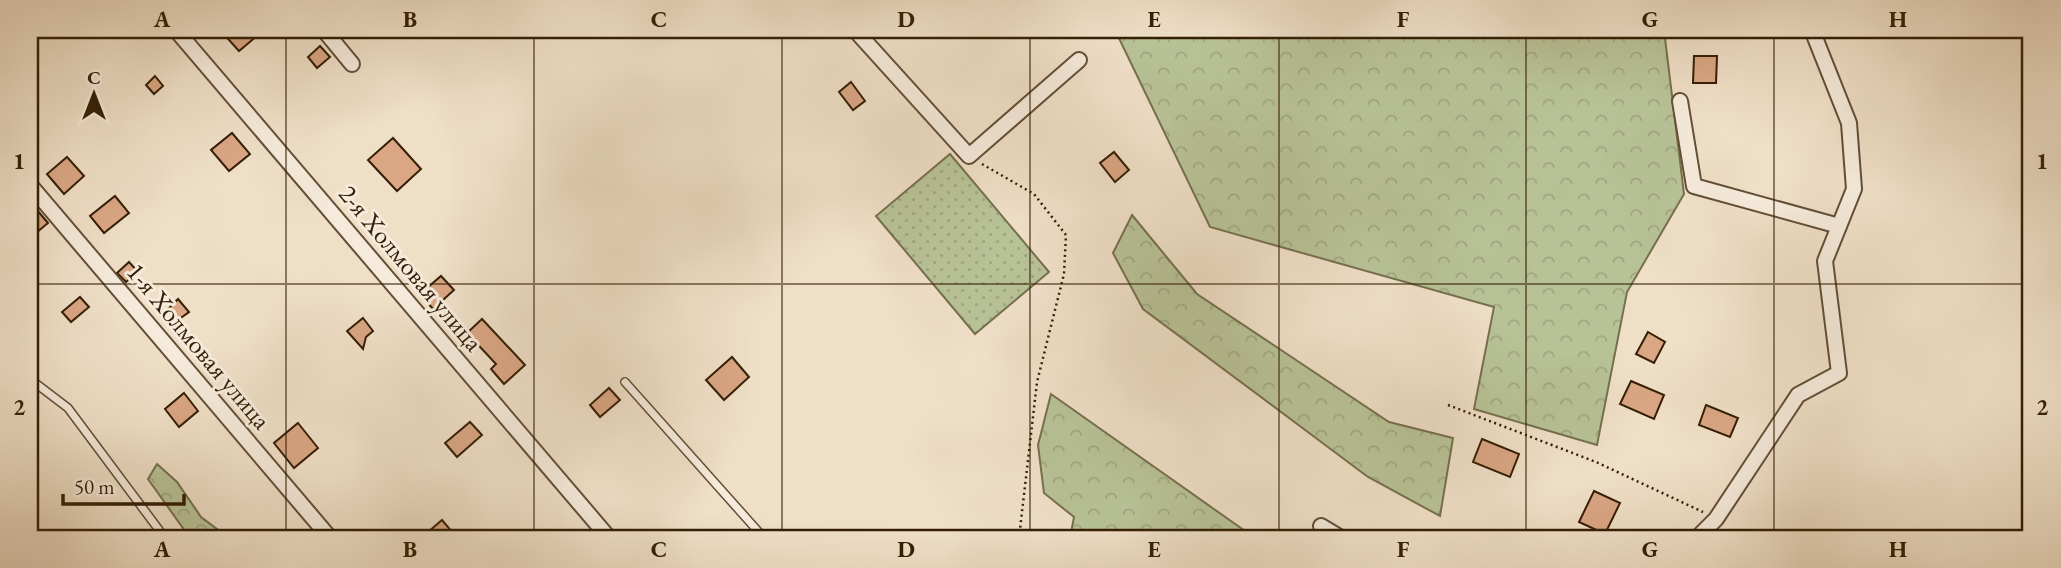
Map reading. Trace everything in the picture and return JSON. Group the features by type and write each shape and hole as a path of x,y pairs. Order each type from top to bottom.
{"street":[{"name":"2-я Холмовая улица","path":"176,30 609,538"},
{"path":"324,30 352,65"},
{"path":"855,30 968,156 1079,60"},
{"path":"1697,538 1716,519 1798,395 1839,373 1825,261 1854,190 1849,123 1812,30"},
{"path":"1679,101 1694,186 1839,226"},
{"name":"1-я Холмовая улица","path":"30,185 330,538"},
{"path":"1321,526 1341,538"}],"lane":[{"path":"30,379 68,408 165,538"},
{"path":"625,382 764,538"}],"path":[{"path":"968,156 1034,194 1066,235 1064,274 1037,382 1019,538"},
{"path":"1448,405 1597,462 1716,519"}],"green space":[{"path":"1115,30 1664,30 1684,194 1627,292 1597,445 1474,409 1494,307 1210,227"},
{"path":"950,154 1049,272 975,334 876,216"},
{"path":"1132,215 1197,294 1389,422 1453,438 1440,516 1368,477 1143,309 1113,253"},
{"path":"1051,394 1255,538 1070,538 1074,517 1044,493 1038,445"},
{"path":"157,464 177,482 201,517 229,538 190,538 148,479"}],"building":[{"path":"220,30 264,30 239,51"},
{"path":"320,46 330,57 317,68 308,57"},
{"path":"1694,56 1717,56 1716,83 1693,83"},
{"path":"155,76 163,86 154,94 146,85"},
{"path":"851,82 865,101 853,110 839,92"},
{"path":"232,133 250,154 229,171 211,150"},
{"path":"393,138 421,169 397,191 368,160"},
{"path":"1114,152 1129,170 1115,182 1100,163"},
{"path":"67,157 84,176 64,194 47,174"},
{"path":"115,196 129,213 104,233 90,216"},
{"path":"37,210 48,223 30,238 30,216"},
{"path":"129,262 138,272 126,282 117,273"},
{"path":"441,276 454,290 433,309 420,294"},
{"path":"80,297 89,307 71,322 62,312"},
{"path":"178,299 189,312 178,320 168,309"},
{"path":"363,318 373,331 366,337 363,349 347,331"},
{"path":"482,319 525,365 504,384 491,369 496,364 467,333"},
{"path":"1648,332 1665,342 1654,363 1636,354"},
{"path":"732,357 749,377 724,400 706,380"},
{"path":"1631,381 1664,395 1654,419 1620,404"},
{"path":"609,388 620,400 600,417 590,405"},
{"path":"184,393 198,411 179,427 165,409"},
{"path":"1706,405 1738,418 1730,437 1699,425"},
{"path":"470,422 482,435 457,457 445,443"},
{"path":"298,423 318,448 294,468 274,443"},
{"path":"1482,439 1519,454 1510,477 1473,462"},
{"path":"1594,491 1620,503 1605,534 1579,522"},
{"path":"442,520 453,533 446,538 421,538"}]}
